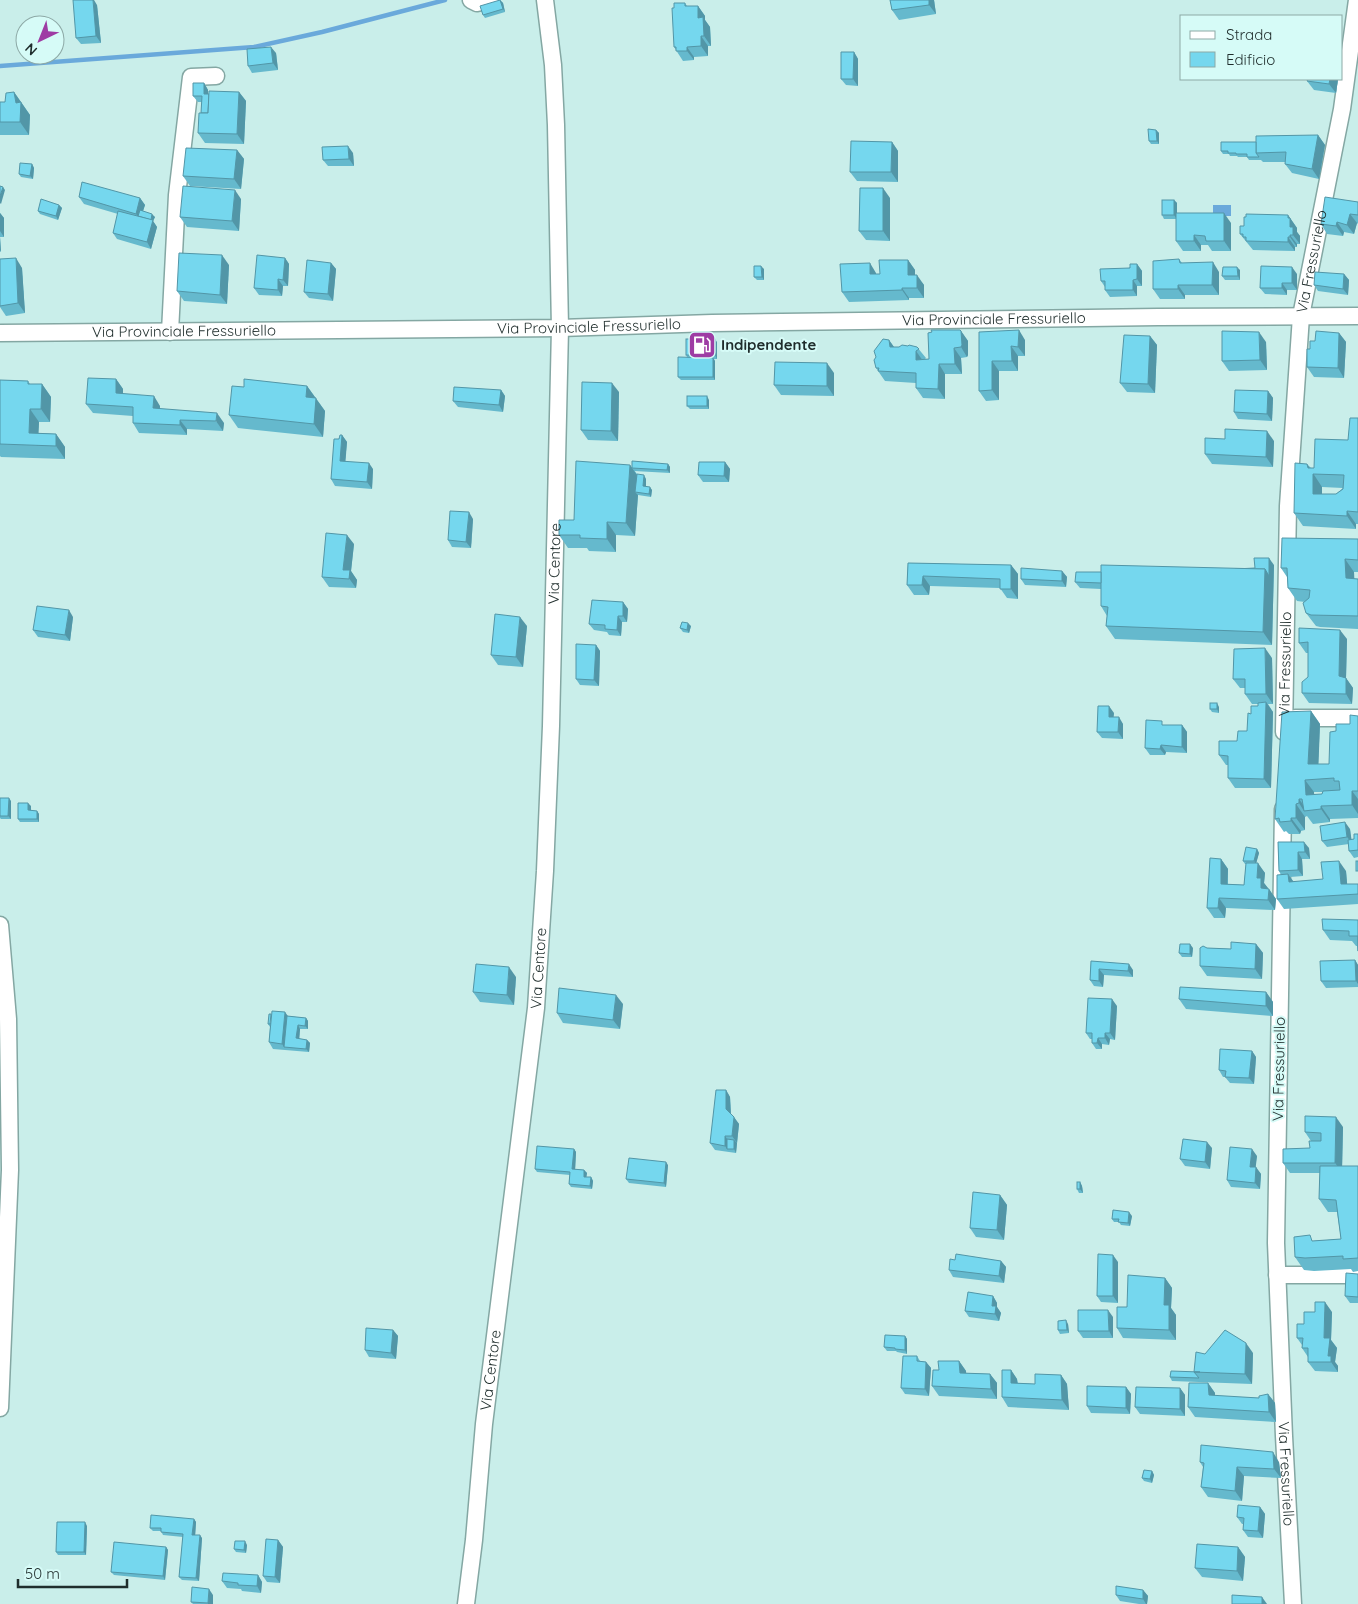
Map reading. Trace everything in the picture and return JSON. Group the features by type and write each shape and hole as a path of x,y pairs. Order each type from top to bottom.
{"street":[{"path":"470,0 477,3 490,0"},
{"name":"Via Centore","path":"466,1604 474,1540 484,1424 536,1008 545,870 552,726 560,328 556,125 553,65 545,0"},
{"name":"Via Fressuriello","path":"1284,748 1288,506 1302,316 1342,109 1357,0"},
{"path":"170,332 177,195 191,77 216,76"},
{"name":"Via Provinciale Fressuriello","path":"0,333 560,328 712,323 1358,316"},
{"path":"1284,718 1358,718"},
{"name":"Via Fressuriello","path":"1283,797 1276,1243 1293,1604"},
{"path":"0,925 8,1019 10,1170 0,1408"},
{"path":"1278,1275 1358,1275"}],"water":[{"path":"1213,205 1231,205 1231,216 1213,216"}],"building":[{"path":"73,0 93,0 96,36 76,38"},
{"path":"500,0 503,9 483,15 480,6"},
{"path":"890,0 929,0 929,5 892,10"},
{"path":"674,3 685,3 685,6 698,6 698,18 703,17 704,36 701,36 701,46 687,47 687,51 676,51 676,47 674,47 672,8 674,8"},
{"path":"271,47 273,63 248,66 247,49"},
{"path":"841,52 854,52 853,79 841,79"},
{"path":"1308,80 1330,80 1329,84"},
{"path":"193,83 204,83 204,94 209,94 208,113 201,113 202,96 193,96"},
{"path":"209,91 239,92 237,134 198,133 199,113 208,113"},
{"path":"14,92 16,103 21,102 20,122 0,122 0,102 5,102 6,93"},
{"path":"1148,129 1156,130 1157,141 1149,141"},
{"path":"1318,135 1312,169 1285,164 1286,152 1256,153 1256,136"},
{"path":"851,141 892,142 891,172 850,172"},
{"path":"1221,142 1256,142 1256,153 1259,157 1247,157 1247,154 1221,151"},
{"path":"348,146 349,159 323,160 322,147"},
{"path":"186,148 237,150 234,179 183,176"},
{"path":"20,163 32,164 30,176 19,174"},
{"path":"82,182 140,198 136,214 79,197"},
{"path":"183,186 235,190 232,221 180,217"},
{"path":"860,188 883,188 883,231 859,231"},
{"path":"1325,197 1358,202 1358,215 1350,214 1347,225 1337,222 1336,226 1321,224"},
{"path":"41,199 59,205 56,216 38,211"},
{"path":"1162,200 1174,200 1174,215 1162,215"},
{"path":"140,210 152,214 151,220 138,216"},
{"path":"118,211 153,220 147,242 113,233"},
{"path":"1176,213 1224,213 1224,241 1206,241 1205,236 1194,235 1194,241 1176,241"},
{"path":"1246,214 1288,215 1290,227 1293,227 1293,235 1288,237 1288,242 1246,241 1246,237 1240,234 1240,226 1244,226"},
{"path":"179,253 222,255 220,295 177,291"},
{"path":"257,255 285,258 283,280 278,279 278,290 254,288"},
{"path":"16,258 18,303 0,306 0,259"},
{"path":"1179,259 1180,263 1213,262 1212,285 1178,285 1178,289 1153,289 1153,261"},
{"path":"307,260 331,263 328,294 304,292"},
{"path":"879,260 908,260 908,275 917,275 917,288 842,292 840,264 870,263 870,274 880,274"},
{"path":"1130,264 1137,264 1137,279 1133,280 1133,290 1105,290 1105,281 1101,281 1100,269 1130,268"},
{"path":"754,266 761,266 762,277 754,277"},
{"path":"1261,266 1292,267 1292,283 1282,283 1282,288 1260,288"},
{"path":"1223,267 1237,267 1238,276 1222,276"},
{"path":"1315,272 1344,274 1343,289 1314,285"},
{"path":"931,330 961,331 962,345 961,347 954,348 955,364 939,364 938,389 916,388 916,373 878,371 879,368 876,368 874,360 876,357 874,351 883,339 889,340 890,347 909,345 917,347 919,349 916,351 916,360 929,359 928,333 932,332"},
{"path":"1019,330 1018,347 1011,346 1012,361 992,361 992,390 979,391 979,332"},
{"path":"1222,331 1259,332 1260,360 1222,361"},
{"path":"1316,331 1339,333 1338,368 1307,367 1307,349 1310,349 1310,341 1315,341"},
{"path":"1124,335 1150,336 1148,384 1120,383"},
{"path":"686,339 715,339 715,355 686,355"},
{"path":"678,357 713,358 713,377 678,377"},
{"path":"775,362 827,363 827,386 774,385"},
{"path":"88,378 116,379 116,393 154,396 153,408 217,413 216,421 180,420 180,425 133,423 133,407 86,404"},
{"path":"244,379 307,386 306,397 316,398 314,424 229,415 232,386 244,387"},
{"path":"0,380 28,381 28,384 42,384 41,409 30,409 29,433 56,434 56,446 0,444"},
{"path":"582,382 612,383 611,431 581,430"},
{"path":"454,387 501,390 499,405 453,401"},
{"path":"1235,390 1268,391 1267,414 1234,412"},
{"path":"687,396 707,396 707,406 687,406"},
{"path":"1350,418 1358,418 1358,512 1347,511 1347,516 1294,513 1295,463 1307,464 1308,468 1314,468 1315,439 1348,440","holes":["1313,474 1344,475 1343,489 1336,494 1313,494"]},
{"path":"1225,429 1267,431 1266,457 1205,454 1205,438 1225,439"},
{"path":"340,435 342,435 340,461 369,463 367,482 331,479 334,439 339,439"},
{"path":"576,461 630,465 626,523 607,522 607,539 580,538 580,535 559,535 559,520 574,520"},
{"path":"632,461 668,464 667,470 632,468"},
{"path":"699,462 725,462 724,476 698,475"},
{"path":"637,474 644,475 643,486 650,487 649,494 635,492"},
{"path":"450,511 469,512 466,542 448,540"},
{"path":"326,533 347,535 343,570 350,570 349,579 322,577"},
{"path":"1282,538 1358,539 1358,560 1345,559 1346,578 1358,579 1358,616 1311,615 1306,613 1303,603 1309,598 1310,590 1288,588 1287,568 1281,568"},
{"path":"1254,558 1269,558 1269,576 1265,569 1235,569 1255,568"},
{"path":"908,563 1011,565 1011,589 1000,589 1000,579 923,576 922,585 907,585"},
{"path":"1101,565 1265,569 1263,632 1106,626 1108,607 1101,606"},
{"path":"1021,568 1062,571 1062,581 1021,579"},
{"path":"1076,572 1101,572 1101,583 1075,582"},
{"path":"592,600 623,602 623,616 618,616 617,630 605,629 605,625 589,624"},
{"path":"37,606 69,610 65,635 33,630"},
{"path":"495,614 520,617 516,657 491,655"},
{"path":"682,622 688,623 687,630 680,628"},
{"path":"1299,628 1340,630 1339,676 1346,678 1346,694 1302,693 1302,682 1308,677 1308,642 1299,643"},
{"path":"576,644 596,645 594,680 576,679"},
{"path":"1265,648 1266,694 1245,694 1245,679 1233,679 1234,649"},
{"path":"1266,702 1264,779 1228,778 1228,756 1219,755 1219,741 1237,741 1238,731 1247,731 1248,713 1251,714 1251,706 1258,706 1258,703"},
{"path":"1210,703 1217,703 1217,709 1210,709"},
{"path":"1098,706 1109,706 1109,717 1119,717 1118,732 1097,732"},
{"path":"1311,711 1308,764 1329,764 1330,732 1336,731 1336,724 1350,724 1350,715 1358,716 1358,791 1352,791 1352,805 1321,806 1321,809 1304,811 1302,799 1299,799 1299,803 1296,804 1296,818 1291,818 1291,821 1280,822 1279,818 1275,819 1282,712","holes":["1334,778 1334,781 1339,781 1340,790 1306,795 1305,780"]},
{"path":"1146,720 1162,721 1162,725 1182,725 1182,747 1161,745 1160,749 1145,748"},
{"path":"0,798 9,798 8,816 0,816"},
{"path":"18,803 28,803 28,810 37,811 37,819 18,819"},
{"path":"1345,822 1347,837 1322,841 1320,826"},
{"path":"1354,834 1358,834 1358,850 1349,851 1348,840 1354,839"},
{"path":"1278,842 1304,842 1305,852 1298,852 1298,870 1279,871"},
{"path":"1246,847 1257,849 1254,861 1243,861"},
{"path":"1210,858 1221,859 1221,884 1244,885 1246,863 1258,863 1257,878 1261,878 1261,888 1269,889 1268,900 1219,898 1218,908 1207,908"},
{"path":"1339,861 1341,884 1358,884 1358,894 1277,899 1277,875 1288,874 1289,882 1323,879 1321,862"},
{"path":"1356,861 1358,861 1358,871 1356,871"},
{"path":"1322,919 1358,920 1358,936 1349,936 1349,931 1323,930"},
{"path":"1231,942 1256,944 1255,969 1200,966 1200,948 1203,946 1207,948 1231,949"},
{"path":"1180,944 1190,944 1190,954 1179,953"},
{"path":"1355,960 1356,981 1321,981 1320,961"},
{"path":"1091,961 1129,964 1128,971 1099,969 1099,981 1090,980"},
{"path":"476,964 509,967 507,995 473,992"},
{"path":"1180,987 1266,992 1266,1006 1179,999"},
{"path":"559,988 616,995 613,1020 557,1013"},
{"path":"1088,998 1112,999 1110,1033 1105,1033 1105,1038 1098,1038 1097,1043 1092,1043 1092,1033 1086,1033"},
{"path":"272,1011 285,1012 282,1044 269,1042"},
{"path":"269,1014 271,1014 270,1024 268,1024"},
{"path":"287,1016 306,1018 305,1026 298,1025 296,1038 307,1040 306,1049 284,1047"},
{"path":"1220,1049 1252,1051 1249,1078 1225,1077 1226,1071 1219,1070"},
{"path":"716,1090 726,1090 726,1109 734,1117 732,1136 725,1136 725,1146 710,1143"},
{"path":"1305,1116 1336,1117 1335,1163 1283,1163 1283,1149 1310,1148 1309,1141 1321,1141 1321,1133 1305,1132"},
{"path":"727,1139 734,1140 734,1149 727,1149"},
{"path":"1183,1139 1207,1142 1205,1162 1180,1159"},
{"path":"537,1146 574,1149 572,1169 584,1170 584,1177 591,1177 590,1186 569,1184 570,1172 535,1169"},
{"path":"1230,1147 1252,1149 1250,1167 1256,1167 1255,1183 1227,1180"},
{"path":"629,1158 666,1162 664,1183 626,1179"},
{"path":"1320,1166 1358,1166 1358,1258 1343,1259 1343,1256 1295,1257 1294,1237 1310,1235 1312,1241 1341,1239 1336,1200 1319,1199"},
{"path":"1077,1182 1080,1182 1080,1189 1077,1189"},
{"path":"973,1192 1000,1195 997,1230 970,1228"},
{"path":"1113,1210 1129,1212 1128,1223 1118,1222 1119,1219 1112,1219"},
{"path":"956,1254 1001,1261 999,1276 949,1270 950,1259 955,1260"},
{"path":"1098,1254 1113,1255 1113,1296 1097,1296"},
{"path":"1346,1273 1358,1274 1358,1297 1345,1296"},
{"path":"1128,1275 1165,1278 1164,1305 1169,1305 1169,1330 1117,1328 1117,1307 1127,1307"},
{"path":"968,1292 993,1296 992,1306 996,1306 995,1314 965,1311"},
{"path":"1315,1302 1325,1302 1324,1338 1330,1338 1328,1356 1331,1356 1331,1362 1308,1362 1308,1348 1302,1348 1303,1338 1297,1338 1297,1324 1304,1324 1304,1312 1315,1312"},
{"path":"1078,1310 1108,1310 1109,1331 1078,1331"},
{"path":"1066,1320 1067,1330 1058,1330 1058,1321"},
{"path":"366,1328 393,1330 391,1353 365,1350"},
{"path":"1225,1330 1246,1343 1245,1374 1194,1372 1196,1352 1205,1354"},
{"path":"885,1335 905,1336 905,1350 884,1347"},
{"path":"903,1356 917,1356 917,1361 926,1362 925,1389 901,1388"},
{"path":"938,1361 959,1361 960,1373 990,1374 991,1389 932,1386 933,1370 939,1370"},
{"path":"1002,1370 1011,1370 1011,1383 1035,1384 1035,1374 1061,1375 1062,1400 1002,1397"},
{"path":"1171,1371 1200,1372 1194,1372 1199,1378 1170,1377"},
{"path":"1189,1383 1208,1383 1209,1395 1259,1398 1259,1396 1268,1394 1269,1412 1188,1407"},
{"path":"1087,1386 1126,1387 1126,1408 1087,1406"},
{"path":"1136,1387 1180,1388 1180,1409 1135,1407"},
{"path":"1201,1445 1273,1452 1274,1469 1237,1467 1235,1491 1201,1487 1204,1463 1200,1462"},
{"path":"1144,1470 1152,1471 1150,1479 1142,1478"},
{"path":"1238,1505 1260,1507 1258,1531 1243,1530 1244,1518 1237,1517"},
{"path":"151,1515 194,1519 192,1535 200,1535 196,1578 179,1577 183,1534 161,1532 161,1528 150,1528"},
{"path":"57,1522 85,1522 84,1552 56,1552"},
{"path":"266,1539 278,1540 275,1577 263,1576"},
{"path":"235,1541 245,1541 244,1550 234,1549"},
{"path":"114,1542 166,1547 163,1576 111,1572"},
{"path":"1197,1544 1238,1547 1237,1571 1195,1568"},
{"path":"223,1573 258,1575 257,1586 238,1585 238,1583 222,1581"},
{"path":"1116,1586 1143,1590 1143,1599 1116,1595"},
{"path":"192,1587 209,1589 208,1603 191,1602"},
{"path":"1232,1595 1262,1597 1262,1604 1232,1604"}],"waterway":[{"path":"0,66 254,47 322,32 445,0"}],"place":[{"name":"Indipendente","path":"702,345"}]}
